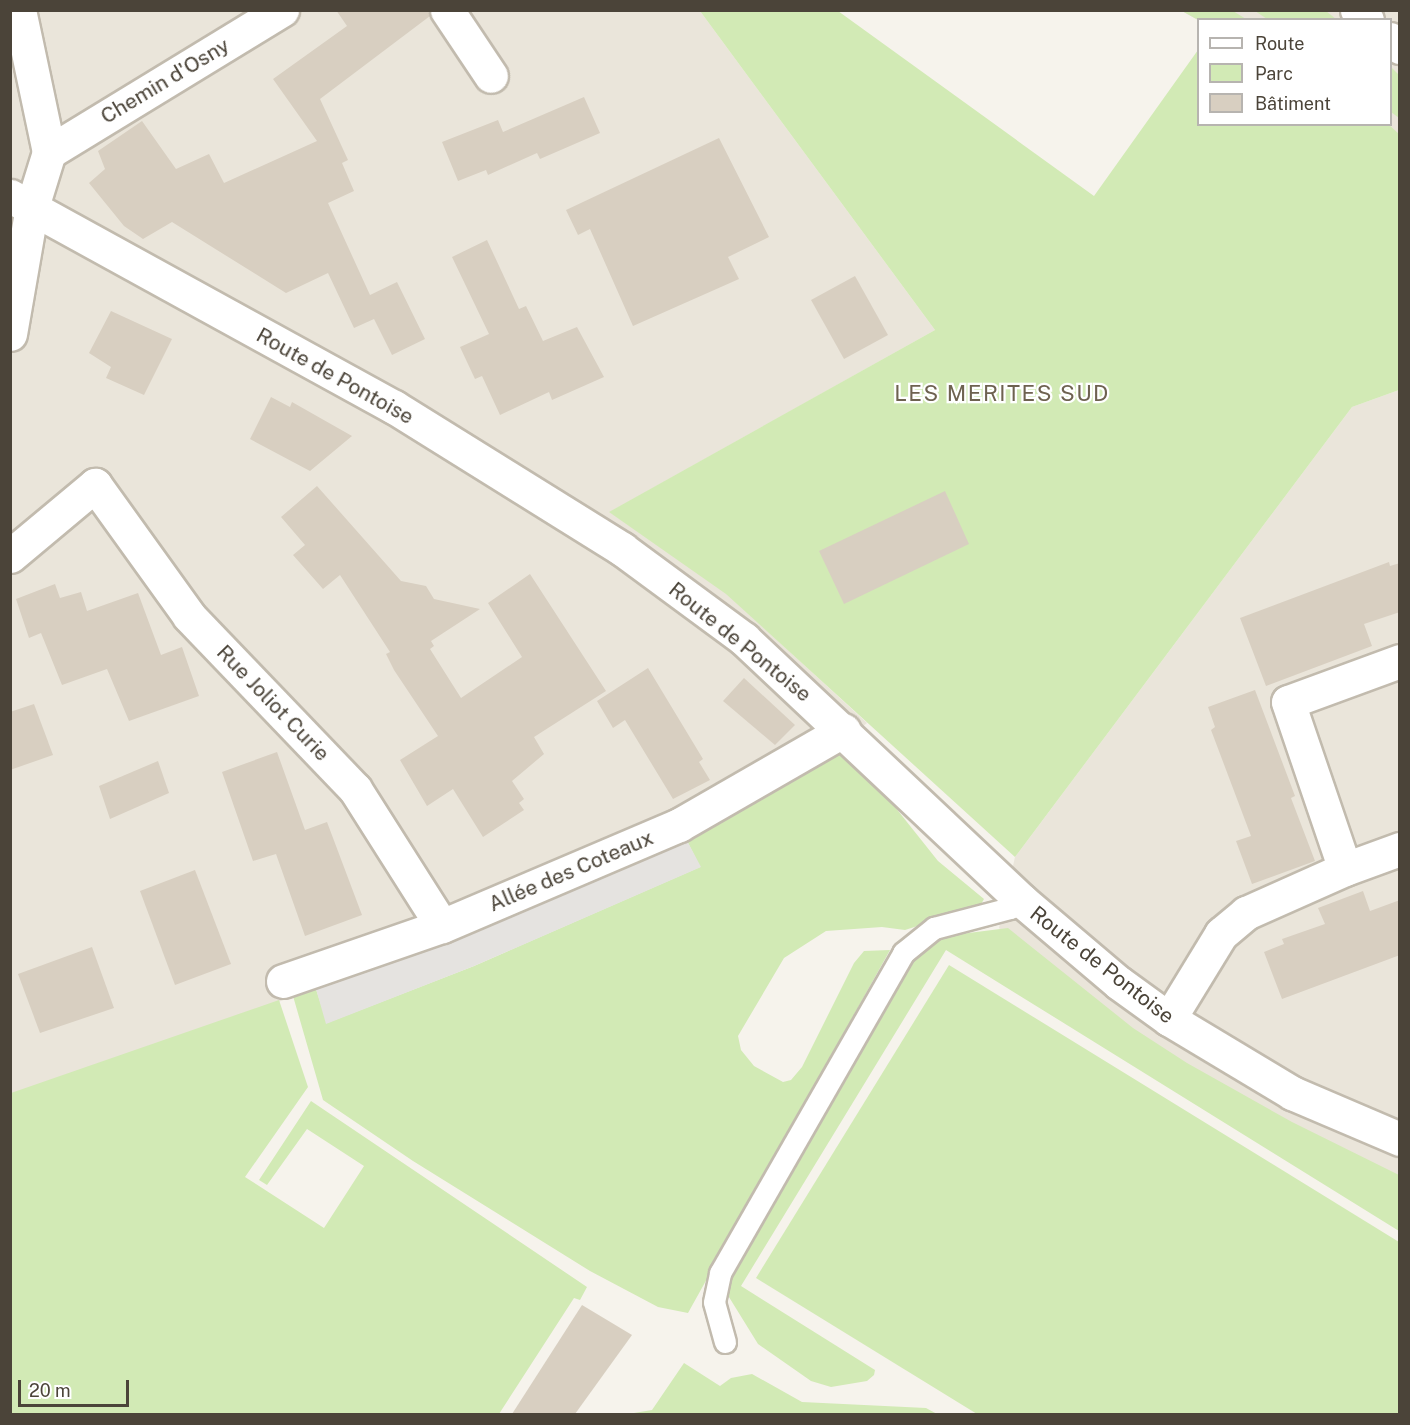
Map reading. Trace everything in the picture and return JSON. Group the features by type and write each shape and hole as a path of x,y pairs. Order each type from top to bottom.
{"street":[{"path":"10,334 21,202 49,152 19,10"},
{"name":"Chemin d'Osny","path":"49,152 282,10"},
{"path":"447,10 491,76"},
{"name":"Route de Pontoise","path":"21,202 394,407 548,500 713,615 844,730 919,807 1093,963 1169,1019 1292,1093 1400,1139"},
{"name":"Rue Joliot Curie","path":"10,556 95,485 189,616 355,789 442,926"},
{"path":"1345,869 1288,702 1400,661"},
{"name":"Allée des Coteaux","path":"283,981 442,926 679,825 844,730"},
{"path":"1169,1019 1221,933 1246,913 1345,869 1400,849"}],"lane":[{"path":"725,1342 714,1302 720,1273 903,953 934,928 1010,908 1021,900"}],"shaded area":[{"path":"10,11 700,11 935,330 610,512 726,593 867,723 838,747 684,835 316,989 11,1094"},
{"path":"1182,11 1399,11 1399,163 1348,126 1392,126 1392,18 1197,19"},
{"path":"1399,390 1399,1194 1128,1042 999,928 1015,857 1352,407"},
{"path":"684,835 701,867 474,966 326,1024 316,989 456,934"}],"green space":[{"path":"700,11 838,11 1094,196 1197,51 1197,126 1390,126 1399,134 1399,390 1352,407 1015,857 726,594 609,512 935,330"},
{"path":"1182,11 1233,11 1244,18 1197,18"},
{"path":"1255,11 1326,11 1335,18 1266,18"},
{"path":"1392,68 1399,75 1399,118 1392,113"},
{"path":"838,747 852,753 938,861 984,899 980,906 905,930 882,927 826,931 784,958 738,1036 741,1050 754,1066 783,1082 791,1080 802,1067 854,963 864,951 890,950 688,1313 658,1307 590,1271 413,1161 323,1100 293,996 316,989 327,1023 474,966 700,867 684,835"},
{"path":"1008,928 1133,1028 1187,1063 1292,1122 1399,1175 1399,1231 946,950 741,1286 875,1370 874,1375 867,1381 831,1387 811,1381 758,1344 724,1289 727,1279 906,961 937,937"},
{"path":"949,965 1399,1242 1399,1414 977,1414 756,1278"},
{"path":"279,1000 308,1087 245,1177 324,1228 364,1166 307,1129 267,1185 259,1180 311,1101 587,1287 580,1300 574,1298 499,1414 11,1414 11,1093"},
{"path":"684,1363 720,1386 731,1378 752,1374 802,1402 926,1408 937,1414 628,1414 652,1410"}],"building":[{"path":"336,10 428,10 430,16 320,99 348,160 342,163 354,191 328,203 370,295 397,282 425,339 392,355 374,319 354,328 328,273 286,293 172,222 143,239 124,226 89,183 105,169 98,151 142,121 176,169 209,154 224,183 317,141 273,79 347,26"},
{"path":"584,97 600,133 540,159 537,153 488,175 486,170 458,181 442,142 498,120 503,132"},
{"path":"719,138 769,237 728,257 739,279 633,326 590,229 578,235 566,210"},
{"path":"487,240 519,309 526,306 543,341 577,327 604,377 552,400 549,392 500,415 482,376 475,379 460,347 489,334 452,257"},
{"path":"855,276 888,335 844,359 811,300"},
{"path":"111,311 172,339 144,395 106,378 111,367 89,353"},
{"path":"271,397 290,407 292,402 352,436 310,471 250,439"},
{"path":"317,486 401,581 426,586 434,599 480,609 431,641 434,646 430,649 461,698 522,657 488,603 530,574 606,691 534,737 544,754 512,781 524,799 519,803 524,810 483,837 453,789 427,806 400,760 438,736 394,670 386,654 390,652 340,575 323,589 293,555 305,545 281,517"},
{"path":"945,491 969,544 844,604 819,551"},
{"path":"1389,562 1390,566 1400,563 1400,612 1364,624 1372,646 1266,686 1240,618"},
{"path":"55,584 60,598 81,592 87,611 138,593 161,655 182,647 199,696 129,721 107,669 62,685 41,633 29,638 16,599"},
{"path":"648,668 703,759 699,762 710,780 673,799 625,720 613,728 597,701"},
{"path":"744,678 795,725 775,745 723,701"},
{"path":"1255,690 1295,796 1291,798 1315,861 1252,884 1236,841 1251,836 1211,730 1215,727 1208,707"},
{"path":"34,704 53,755 10,770 10,712"},
{"path":"277,752 305,830 327,822 362,915 305,936 276,854 253,861 222,772"},
{"path":"158,761 169,793 110,819 99,786"},
{"path":"195,870 231,964 175,985 140,891"},
{"path":"1363,891 1370,911 1400,900 1400,955 1282,999 1264,952 1284,944 1282,939 1325,924 1318,908"},
{"path":"92,947 114,1008 40,1033 18,974"},
{"path":"582,1305 632,1335 575,1414 512,1414"}],"district":[{"name":"LES MERITES SUD","path":"1002,394"}]}
